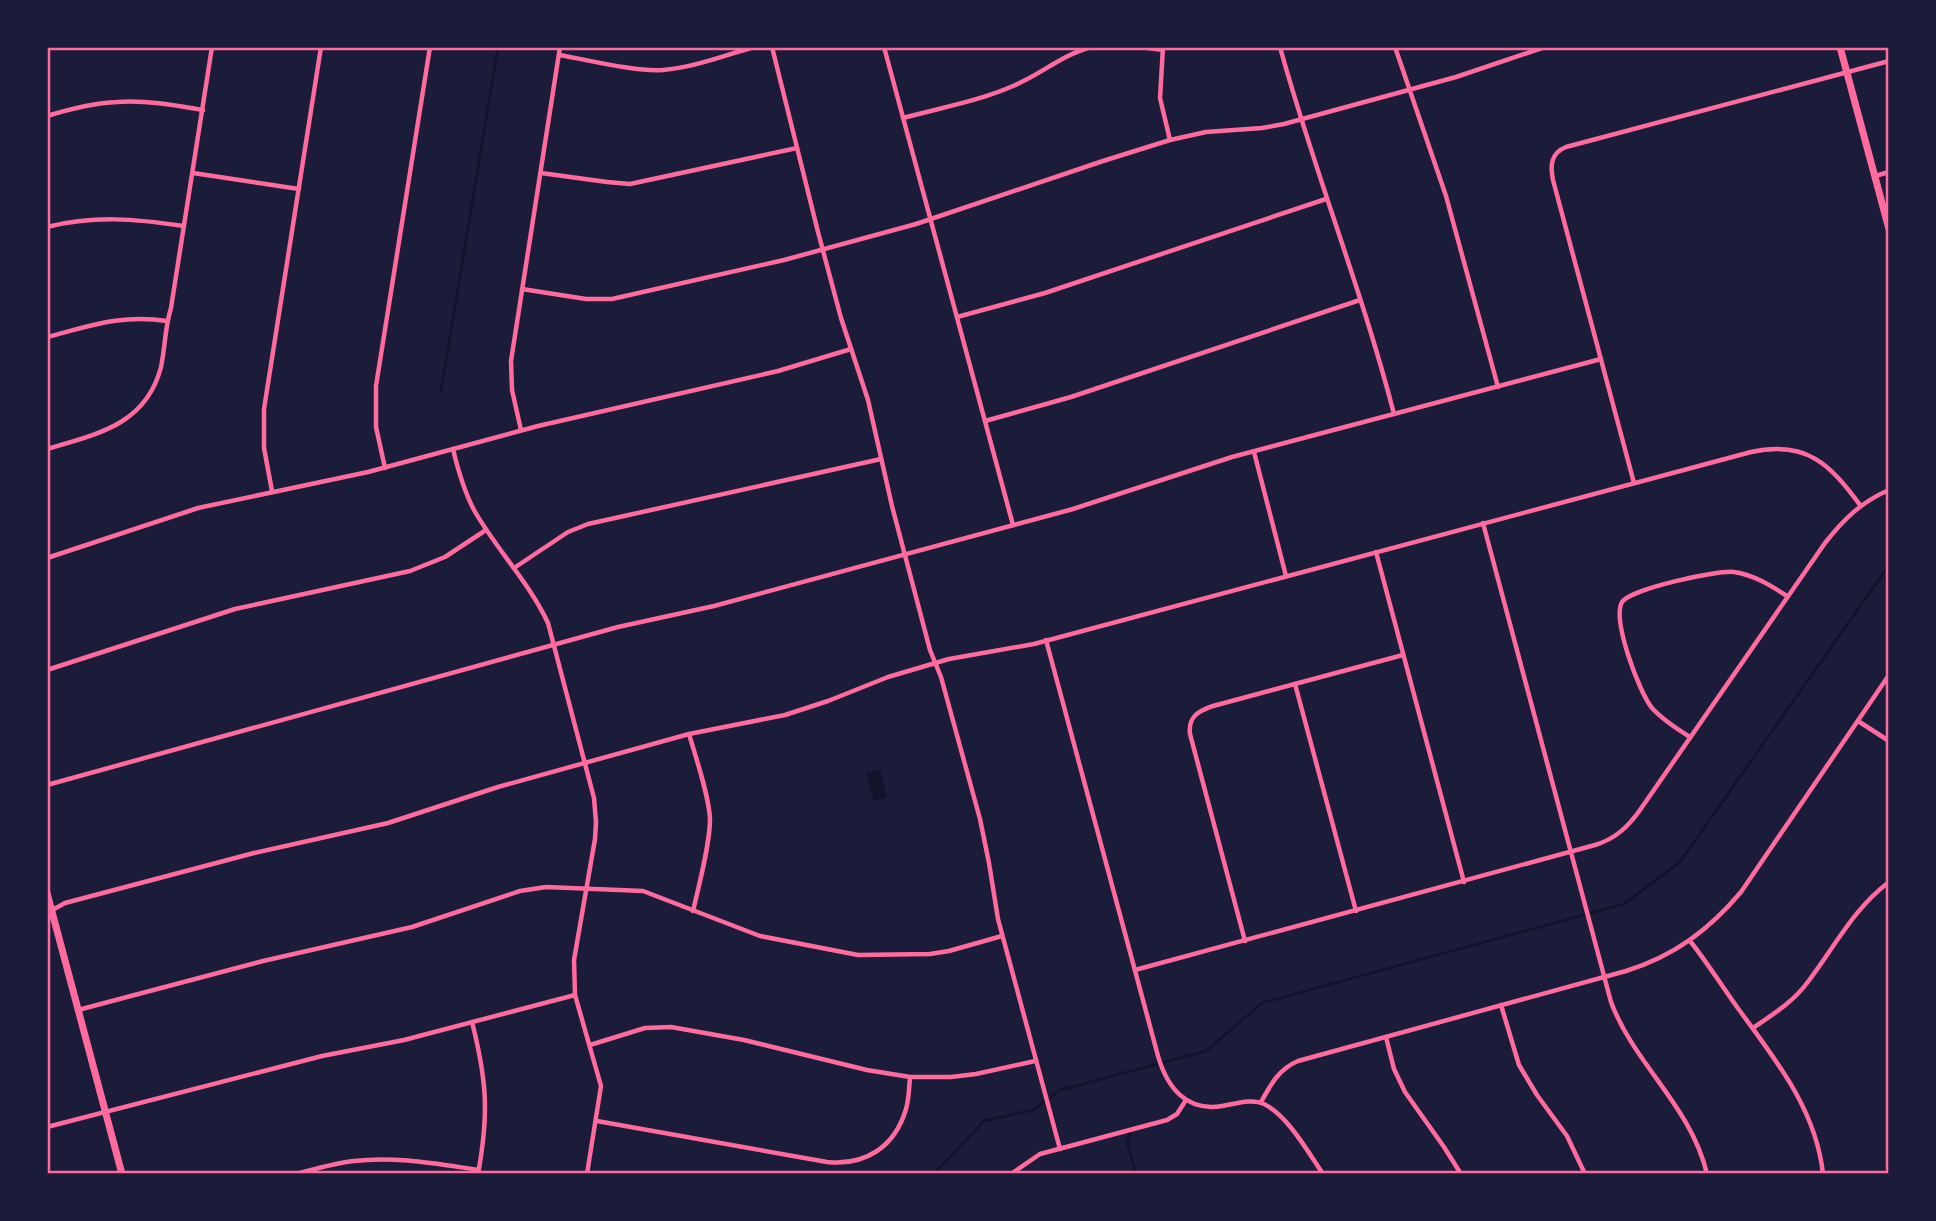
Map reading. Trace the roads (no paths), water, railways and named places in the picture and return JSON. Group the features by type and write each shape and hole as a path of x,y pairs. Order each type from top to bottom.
{"main road":[{"path":"1840,47 1889,229"},
{"path":"47,894 122,1174"}],"street":[{"path":"47,449 106,431 125,421 151,391 160,368 167,335 167,321 212,47"},
{"path":"272,491 264,448 264,409 321,47"},
{"path":"385,468 376,427 376,386 430,47"},
{"path":"521,430 510,370 561,47"},
{"path":"559,55 661,71 754,47"},
{"path":"772,47 822,250 868,400 905,555 980,819 1002,936 1060,1149"},
{"path":"884,47 1013,525"},
{"path":"903,118 1001,91 1073,53 1091,47"},
{"path":"1140,47 1163,48 1160,98 1170,140"},
{"path":"1280,47 1300,119 1378,354 1394,414"},
{"path":"1395,47 1449,205 1498,387"},
{"path":"522,289 586,299 612,299 748,268 931,220 1170,140 1206,132 1262,128 1300,119 1410,90 1545,47"},
{"path":"1634,482 1553,180 1553,158 1559,150 1566,147 1889,61"},
{"path":"47,116 117,102 157,103 203,110"},
{"path":"541,173 630,184 797,148"},
{"path":"1875,176 1889,172"},
{"path":"193,173 299,189"},
{"path":"957,317 1045,293 1326,199"},
{"path":"47,227 80,220 113,218 184,226"},
{"path":"985,421 1083,393 1360,300"},
{"path":"47,337 125,318 167,321"},
{"path":"47,558 198,508 385,468 521,430 778,371 851,349"},
{"path":"47,785 637,622 734,601 905,555 1108,499 1197,468 1601,359"},
{"path":"453,449 466,494 486,530 543,613 555,645 594,798 595,839 576,946 575,995 601,1086 587,1174"},
{"path":"50,912 65,903 218,862 388,823 498,787 689,734 785,715 888,677 935,663 1027,645 1763,449 1800,452 1826,465 1860,505"},
{"path":"1254,452 1286,576"},
{"path":"514,569 568,532 588,524 881,459"},
{"path":"1135,970 1464,882 1603,843 1616,836 1640,810 1830,535 1860,505 1889,490"},
{"path":"1483,523 1611,1002 1620,1022 1681,1112 1702,1156 1707,1174"},
{"path":"47,670 235,609 410,571 445,556 486,530"},
{"path":"1376,552 1464,882"},
{"path":"1690,737 1658,714 1643,694 1620,622 1620,608 1624,599 1640,591 1722,571 1753,577 1787,596"},
{"path":"1046,640 1165,1076 1174,1090 1186,1101 1215,1107 1240,1102 1262,1102 1283,1120 1323,1174"},
{"path":"1245,941 1191,740 1189,730 1195,714 1205,708 1404,655"},
{"path":"1262,1102 1278,1075 1290,1065 1604,977 1655,961 1690,941 1718,918 1741,892 1889,675"},
{"path":"1295,684 1356,911"},
{"path":"1858,720 1889,741"},
{"path":"689,734 710,819 693,911"},
{"path":"1753,1028 1800,992 1863,904 1889,882"},
{"path":"78,1010 263,961 412,928 520,891 546,887 643,891 760,936 858,955 930,954 1002,936"},
{"path":"1690,941 1788,1078 1805,1108 1819,1148 1824,1174"},
{"path":"47,1127 322,1056 404,1040 575,995"},
{"path":"1501,1005 1519,1065 1567,1136 1585,1174"},
{"path":"296,1174 336,1164 377,1159 415,1161 478,1172 484,1135 486,1090 472,1022"},
{"path":"590,1045 645,1028 680,1027 756,1042 867,1070 910,1077 976,1074 1035,1061"},
{"path":"1386,1037 1394,1069 1405,1092 1461,1174"},
{"path":"597,1121 827,1162 848,1162 874,1153 892,1137 906,1111 910,1077"},
{"path":"1011,1174 1040,1154 1167,1121 1177,1114 1186,1101"}],"waterway":[{"path":"441,391 498,47"},
{"path":"934,1174 984,1121 1033,1110 1060,1090 1206,1051 1262,1003 1624,904 1680,862 1889,565"},
{"path":"1131,1131 1127,1142 1136,1174"}]}
